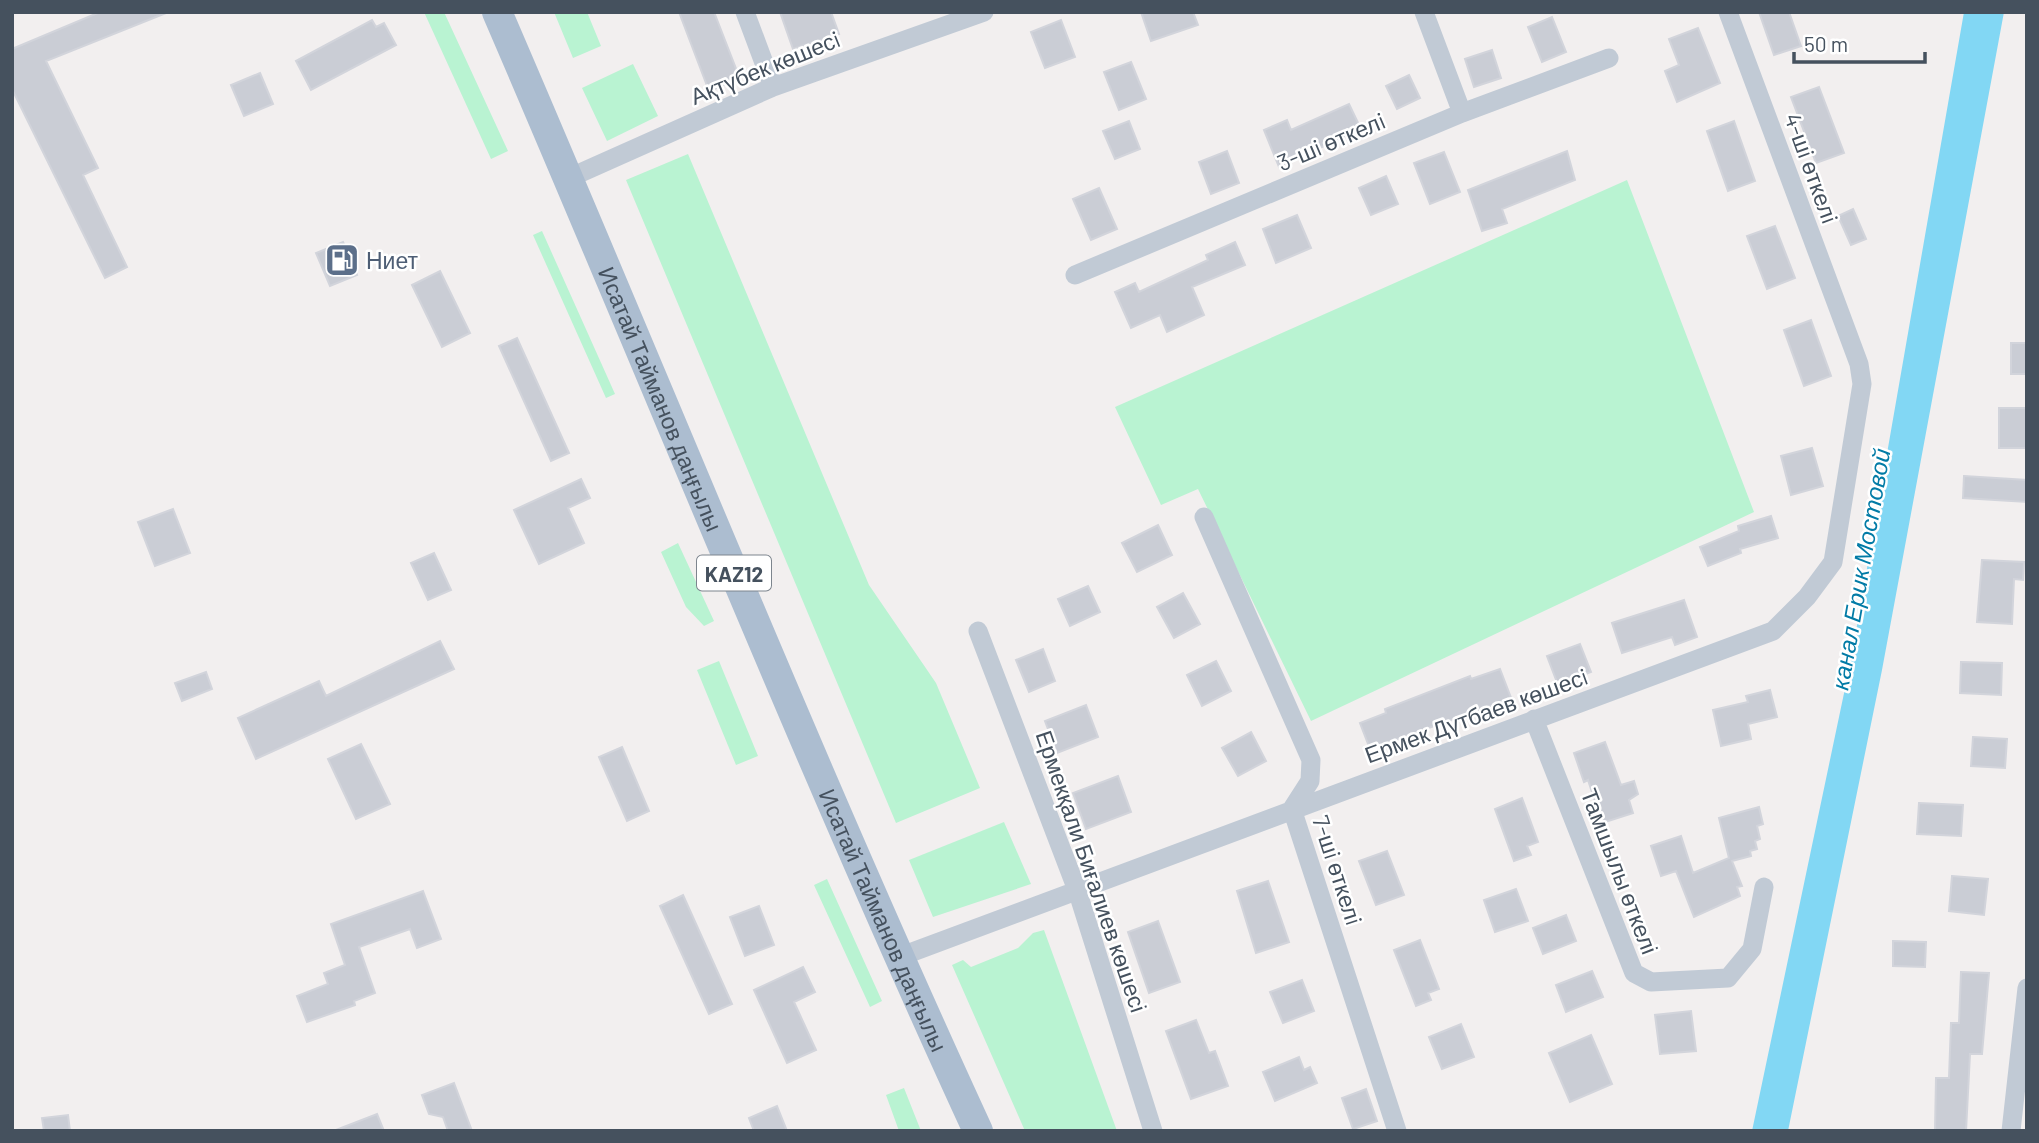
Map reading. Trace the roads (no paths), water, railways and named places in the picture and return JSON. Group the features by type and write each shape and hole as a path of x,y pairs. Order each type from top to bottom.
{"main road":[{"name":"Исатай Тайманов даңғылы","path":"497,12 672,421 701,500 756,620 899,957 978,1131"}],"street":[{"path":"745,12 773,87"},
{"name":"Ақтүбек көшесi","path":"569,178 773,87 984,12"},
{"path":"1424,12 1462,113"},
{"name":"4-шi өткелi","path":"1728,12 1849,341"},
{"name":"3-шi өткелi","path":"1075,275 1462,113 1609,58"},
{"name":"Ермек Дүтбаев көшесi","path":"899,957 1773,631 1807,597 1833,562 1862,384 1859,365 1849,341"},
{"name":"7-шi өткелi","path":"1204,517 1311,760 1310,780 1292,809 1397,1131"},
{"name":"Ермекқали Биғалиев көшесі","path":"978,631 1077,890 1153,1131"},
{"name":"Тамшылы өткелі","path":"1534,719 1634,973 1641,979 1651,982 1728,978 1752,949 1764,887"},
{"path":"2011,1131 2027,988"}],"water":[{"name":"канал Ерик Мостовой","path":"1964,12 2004,12 1882,670 1788,1131 1752,1131 1851,660"}],"place":[{"name":"Ниет","path":"342,260"}]}
